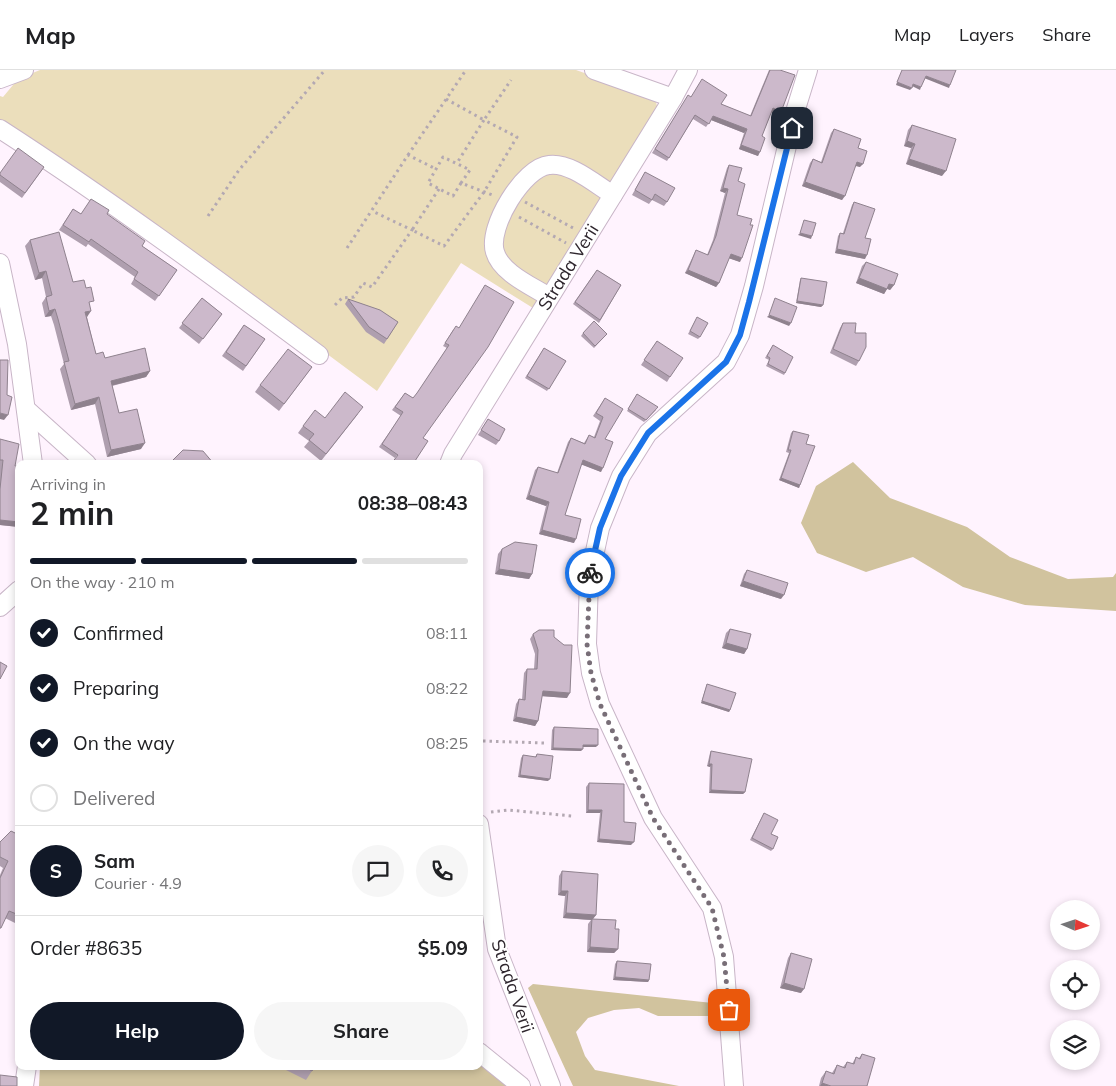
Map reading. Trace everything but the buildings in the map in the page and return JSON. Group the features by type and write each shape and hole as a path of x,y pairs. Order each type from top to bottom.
{"street":[{"path":"0,79 24,70"},
{"path":"594,70 673,98"},
{"name":"Strada Verii","path":"451,460 673,98 688,70"},
{"path":"734,1086 731,1028 719,932 712,908 653,818 600,704 591,673 587,644 589,578 600,528 621,476 648,433 726,362 740,335 795,112 808,70"},
{"path":"0,129 69,174 172,246 319,355"},
{"path":"549,297 503,266 495,252 493,237 496,222 527,176 536,168 550,164 565,166 613,195"},
{"path":"0,263 17,344 33,460"},
{"path":"27,410 82,460"},
{"path":"0,607 15,594"},
{"name":"Strada Verii","path":"484,818 496,949 551,1086"},
{"path":"483,1055 522,1086"},
{"path":"24,1086 26,1070"}],"path":[{"path":"208,216 239,170 325,70"},
{"path":"348,248 466,70"},
{"path":"457,163 511,80"},
{"path":"372,211 444,246 484,192 517,137 446,99"},
{"path":"408,155 436,169"},
{"path":"444,157 457,163 470,170 453,196 428,182 444,157"},
{"path":"461,183 576,230"},
{"path":"335,305 342,298 354,296 363,283 372,287 439,189"},
{"path":"509,203 568,244"},
{"path":"483,741 544,743"},
{"path":"484,818 508,810 572,816"}],"shaded area":[{"path":"40,70 576,70 655,98 658,110 533,308 461,263 377,391 175,241 0,123 0,96 3,97 18,79"},
{"path":"853,462 890,498 967,527 1010,557 1068,579 1113,577 1116,573 1116,611 1025,605 963,587 913,557 866,572 817,553 801,523 816,486"},
{"path":"533,984 722,1004 716,1016 658,1016 639,1008 614,1010 588,1018 576,1032 585,1056 595,1070 679,1086 573,1086 528,988"},
{"path":"483,1057 519,1086 39,1086 40,1070 483,1070"}],"way so far":[{"path":"590,573 587,644 591,673 600,704 653,818 712,908 724,957 729,1010"}],"route":[{"path":"590,573 600,528 621,476 648,433 726,362 734,350 754,286 792,128"}]}
